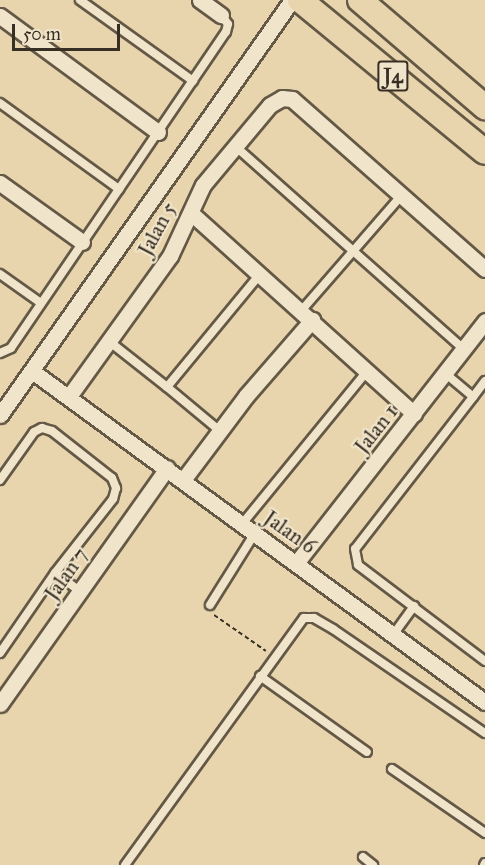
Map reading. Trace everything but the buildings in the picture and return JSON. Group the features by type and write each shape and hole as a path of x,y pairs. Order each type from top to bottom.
{"main road":[{"name":"J4","path":"300,0 485,152"},
{"name":"J4","path":"360,0 485,107"}],"street":[{"path":"200,0 221,15"},
{"path":"0,415 292,0"},
{"path":"0,16 158,132"},
{"name":"Jalan 5","path":"70,395 170,256 203,185 233,145 270,105 282,98 292,99 400,197"},
{"path":"0,183 82,242"},
{"path":"400,197 485,269"},
{"path":"191,213 368,370 414,414"},
{"path":"183,480 306,316"},
{"name":"Jalan 1","path":"297,562 465,350 485,321"},
{"name":"Jalan 6","path":"32,371 70,395 485,702"},
{"name":"Jalan 7","path":"0,704 167,468"}],"lane":[{"path":"80,0 193,81"},
{"path":"0,353 11,348 226,32 228,24 221,15"},
{"path":"0,103 119,189"},
{"path":"233,145 465,350"},
{"path":"306,316 353,249 400,197"},
{"path":"0,274 41,303"},
{"path":"166,387 260,274"},
{"path":"110,342 220,431"},
{"path":"242,524 368,370"},
{"path":"446,374 473,397"},
{"path":"485,381 356,549 358,565 485,661"},
{"path":"0,480 34,432 42,428 52,430 112,478 116,488 113,499 55,573 0,653"},
{"path":"210,605 255,533"},
{"path":"55,573 80,591"},
{"path":"393,635 414,606"},
{"path":"127,864 298,622 314,618 485,733"},
{"path":"260,676 367,752"},
{"path":"392,769 485,833"},
{"path":"363,857 373,865"}],"path":[{"path":"210,605 217,617 273,656"}]}
